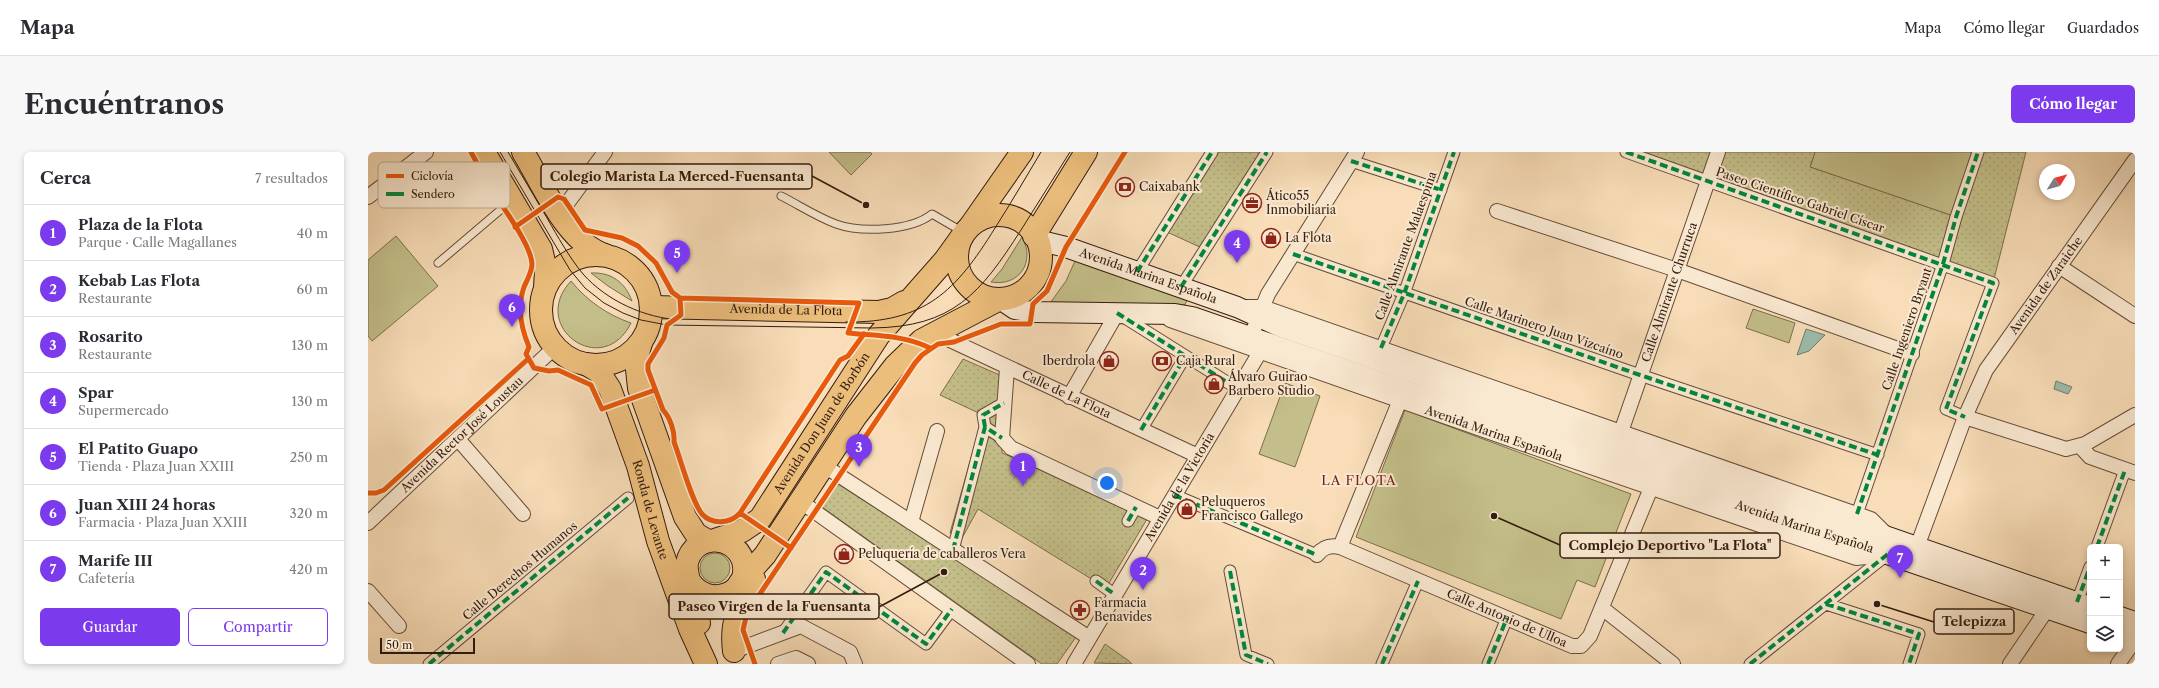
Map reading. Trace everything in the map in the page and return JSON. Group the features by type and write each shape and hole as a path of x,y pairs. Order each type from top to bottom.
{"main road":[{"path":"484,152 490,162"},
{"path":"523,152 560,213 578,238 589,247 626,262 638,273 647,286 652,307 649,329 637,353 636,366 641,396 688,524 696,534 712,540 730,544 740,555 744,570 723,605 722,616 736,657"},
{"name":"Avenida Don Juan de Borbón","path":"712,540 742,531 759,520 879,336 916,294 966,231 1022,152"},
{"path":"1036,238 1086,152"},
{"path":"510,195 541,249 546,270 545,288 541,307 542,322 548,336 556,347 567,356 586,364 606,364 618,361 631,353 641,343"},
{"path":"1003,215 1024,224 1036,238 1041,259 1033,281 1016,295 1000,299 991,298 975,292 962,276 957,260 957,252 966,231 991,216 1003,215"},
{"name":"Avenida Marina Española","path":"1036,238 1066,247 1237,307 1260,311 1279,326 1501,403 1890,547"},
{"path":"545,288 557,270 572,260 586,255 607,255"},
{"name":"Avenida de La Flota","path":"652,307 879,312 897,306 916,294"},
{"name":"Avenida Don Juan de Borbón","path":"733,589 758,563 856,416 895,366 918,342 1000,299"},
{"name":"Avenida Marina Española","path":"1000,299 1016,308 1032,312 1153,314 1192,317 1255,344 1408,397 1793,524 1890,547"},
{"name":"Ronda de Levante","path":"586,364 599,372 608,383 638,466 658,541 690,629 706,664"},
{"path":"638,466 660,521 688,575 704,595 718,597 733,589"},
{"path":"736,657 732,629 735,617 776,537"},
{"path":"710,664 688,575 689,558 694,549 712,540"},
{"path":"1890,547 2051,601 2087,621"},
{"path":"2051,601 2084,604"},
{"path":"2123,618 2135,622"},
{"path":"2123,635 2135,640"}],"street":[{"path":"413,162 426,152"},
{"path":"560,213 605,152"},
{"path":"1137,272 1212,152"},
{"path":"1181,287 1267,152"},
{"name":"Calle Almirante Malaespina","path":"1381,348 1404,294 1454,152"},
{"name":"Paseo Científico Gabriel Císcar","path":"1626,152 1993,282 1946,409 1965,416"},
{"name":"Calle Almirante Churruca","path":"1620,432 1718,152"},
{"name":"Calle Ingeniero Bryant","path":"1857,514 1943,264 1956,217 1978,152"},
{"path":"1354,156 1441,190"},
{"name":"Avenida de la Victoria","path":"1076,663 1088,637 1238,389 1255,344 1260,311 1354,156"},
{"name":"Avenida de Zaraiche","path":"1914,555 1965,416 1986,370 2135,160"},
{"path":"368,197 378,189"},
{"path":"1497,211 1677,270 1912,354"},
{"name":"Calle Marinero Juan Vizcaíno","path":"1294,254 1404,294 1878,455"},
{"path":"2059,266 2135,316"},
{"name":"Avenida Marina Española","path":"1260,311 1381,348 1857,514 1871,520 1890,547 1856,558 1651,488 1408,397"},
{"path":"1069,397 1117,313 1238,389"},
{"name":"Calle de La Flota","path":"935,333 1069,397 1198,456"},
{"name":"Avenida Rector José Loustau","path":"369,520 556,347"},
{"path":"1141,430 1185,357"},
{"path":"1002,438 1008,368"},
{"name":"Avenida Marina Española","path":"1408,397 1435,390 1501,403"},
{"path":"1174,495 1317,555 1323,548 1334,546 1340,547 1408,397"},
{"path":"954,550 985,427 983,414 1004,403"},
{"path":"1965,416 2066,449 2080,446 2135,415"},
{"path":"985,427 1002,438 1011,448 1160,518"},
{"path":"911,522 937,431"},
{"path":"458,438 523,514"},
{"path":"2080,446 2090,457 2130,472 2098,544"},
{"path":"823,465 1088,637"},
{"name":"Calle Antonio de Ulloa","path":"1340,547 1418,581 1579,647 1586,642 1602,608 1651,488"},
{"name":"Calle Derechos Humanos","path":"429,664 628,498"},
{"path":"800,500 1028,664"},
{"path":"1128,521 1136,507"},
{"path":"1793,524 1820,546"},
{"path":"1750,664 1826,604 1890,547"},
{"path":"1230,571 1246,654 1268,664"},
{"path":"783,633 826,572 926,644 952,609"},
{"path":"2084,604 2088,580"},
{"path":"1382,664 1418,581"},
{"path":"1096,582 1114,594"},
{"path":"368,591 398,626"},
{"path":"2010,664 2051,601"},
{"path":"1826,604 1919,634 1908,664"},
{"path":"1602,608 1673,664"},
{"path":"1488,664 1507,618"},
{"path":"736,657 783,633 801,626 850,652 855,664"},
{"path":"2118,664 2135,640"},
{"path":"778,664 796,658 808,664"}],"lane":[{"path":"781,196 837,224 872,229 902,228 924,220 932,214 966,231"},
{"path":"438,263 503,208"}],"shaded area":[{"path":"829,152 870,152 872,154 851,175"},
{"path":"1217,152 1263,152 1202,248 1167,232"},
{"path":"1632,152 1815,152 1810,167 1956,217 1978,152 2026,152 1993,283"},
{"path":"1815,152 1978,152 1956,217 1810,167"},
{"path":"396,236 438,286 372,341 368,336 368,260"},
{"path":"1022,237 1026,246 1027,255 1026,264 1022,271 1017,277 1010,281 1001,283 991,282 1002,269"},
{"path":"1075,261 1187,300 1185,305 1048,306 1066,281"},
{"path":"591,273 611,276 625,288 632,301 608,286"},
{"path":"571,281 584,295 598,306 614,316 631,323 619,339 604,347 588,347 574,341 564,330 558,315 560,298"},
{"path":"1753,309 1795,323 1789,343 1746,328"},
{"path":"1806,329 1825,335 1809,351 1797,355"},
{"path":"963,359 1002,376 1002,453 1150,514 1106,588 978,509 961,540 950,533 983,415 940,395"},
{"path":"2056,381 2072,387 2068,394 2054,389"},
{"path":"1285,383 1320,396 1295,467 1259,454"},
{"path":"1405,410 1631,494 1595,587 1577,580 1561,619 1356,537"},
{"path":"838,484 1076,637 1057,664 1042,664 822,507"},
{"path":"715,553 726,557 730,568 726,579 715,583 704,579 700,568 704,557"},
{"path":"1105,644 1129,661 1132,664 1094,663"}],"tram line":[{"path":"500,152 506,162"},
{"path":"508,152 568,254 583,274 593,284 615,300 640,312 667,319 680,320"},
{"path":"846,322 873,321 897,317 918,309 936,299 952,286 981,250 1041,152"},
{"path":"510,169 570,270 585,288 604,303 623,313 641,320 667,325 872,328 900,326 924,321 944,313 962,303 992,272 1006,253 1070,152"}],"marked path":[{"path":"1137,272 1212,152"},
{"path":"1181,287 1267,152"},
{"path":"1381,348 1404,294 1454,152"},
{"path":"1626,152 1993,283 1946,409 1965,417"},
{"path":"1857,514 1943,264 1956,217 1978,152"},
{"path":"1351,161 1441,190"},
{"path":"1293,254 1640,375 1878,455"},
{"path":"1117,313 1238,389"},
{"path":"1141,430 1185,357"},
{"path":"985,427 983,415 1004,403"},
{"path":"953,550 985,427 1002,438"},
{"path":"2098,544 2125,470"},
{"path":"1174,495 1317,555"},
{"path":"429,664 628,498"},
{"path":"1128,521 1136,507"},
{"path":"1750,664 1888,554"},
{"path":"1230,571 1246,655 1268,664"},
{"path":"783,633 826,572 926,644 952,609"},
{"path":"2077,602 2087,575"},
{"path":"1096,581 1114,594"},
{"path":"1382,664 1418,581"},
{"path":"1826,604 1919,634 1909,664"},
{"path":"1488,664 1507,618"}],"cycle path":[{"path":"471,152 476,162"},
{"path":"755,664 743,630 747,613 915,363 922,355 938,344 954,342 1001,324 1030,324 1033,304 1047,291 1066,247 1125,152"},
{"path":"515,227 558,197 564,199 585,230 622,238 638,246 656,263 672,292 680,298 681,315 667,325 664,338 648,364 648,370 663,410 672,425 674,442 686,480 698,508 706,518 721,522 736,517 740,513 791,548"},
{"path":"504,208 525,243 530,254 532,264 524,287 520,310 522,325 529,347 526,354 534,368 549,371 558,370 591,385 602,409 655,390"},
{"path":"680,298 859,303 848,333 900,338 930,348"},
{"path":"740,513 840,360 848,356 864,334"},
{"path":"368,493 376,493 384,490 528,359"}],"place":[{"name":"Caixabank","path":"1125,187"},
{"name":"Ático55 Inmobiliaria","path":"1252,203"},
{"name":"Colegio Marista La Merced-Fuensanta","path":"866,205"},
{"name":"La Flota","path":"1271,238"},
{"name":"Spar","path":"1237,263"},
{"name":"El Patito Guapo","path":"677,273"},
{"name":"Juan XIII 24 horas","path":"512,327"},
{"name":"Iberdrola","path":"1109,361"},
{"name":"Caja Rural","path":"1162,361"},
{"name":"Álvaro Guirao Barbero Studio","path":"1214,384"},
{"name":"Rosarito","path":"859,467"},
{"name":"Plaza de la Flota","path":"1023,486"},
{"name":"Peluqueros Francisco Gallego","path":"1187,509"},
{"name":"Complejo Deportivo \"La Flota\"","path":"1494,516"},
{"name":"Peluquería de caballeros Vera","path":"844,554"},
{"name":"Paseo Virgen de la Fuensanta","path":"944,572"},
{"name":"Marife III","path":"1900,578"},
{"name":"Kebab Las Flota","path":"1143,590"},
{"name":"Telepizza","path":"1877,604"},
{"name":"Farmacia Benavides","path":"1080,610"}],"district":[{"name":"LA FLOTA","path":"1359,480"}]}
